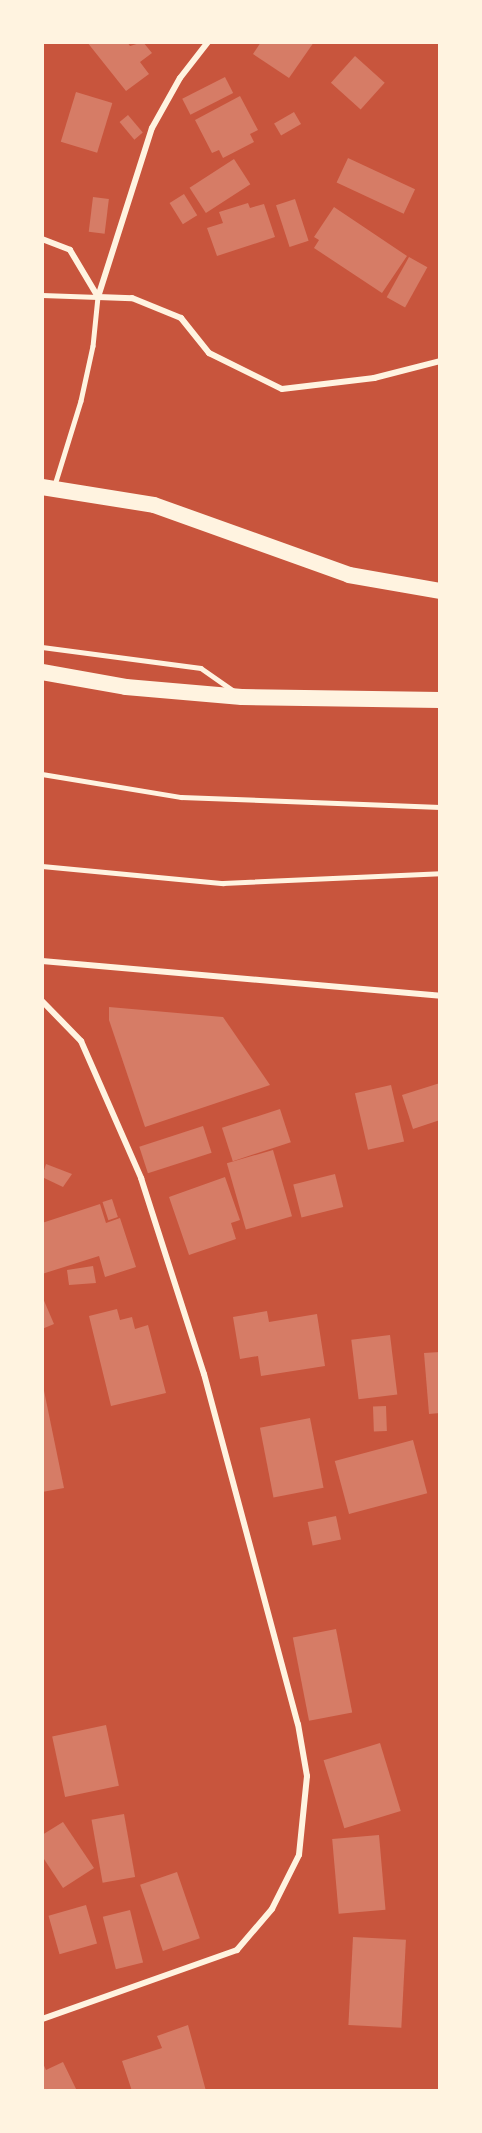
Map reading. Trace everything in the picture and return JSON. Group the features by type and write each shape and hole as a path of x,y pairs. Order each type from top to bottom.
{"highway":[{"path":"48,487 154,505 349,575 440,591"},
{"path":"42,672 126,687 242,697 440,700"}],"street":[{"path":"98,297 152,128 180,78 208,42"},
{"path":"42,239 70,250 98,297"},
{"path":"98,297 132,298 181,318 209,353 282,389 374,378 440,361"},
{"path":"42,961 440,996"},
{"path":"42,1001 81,1041 141,1178 204,1374 298,1724 307,1776 298,1855 272,1909 237,1950 42,2019"}],"lane":[{"path":"42,295 98,297 88,368 48,487"},
{"path":"42,647 201,668 242,697"},
{"path":"42,774 181,797 440,807"},
{"path":"42,866 223,883 440,873"}],"building":[{"path":"87,42 127,42 130,46 143,42 152,53 140,62 149,74 126,91"},
{"path":"261,42 314,42 289,78 253,54"},
{"path":"355,56 385,83 361,110 331,83"},
{"path":"225,77 233,93 190,115 182,99"},
{"path":"76,92 112,103 97,153 61,142"},
{"path":"240,96 258,130 250,134 254,142 223,158 219,150 212,153 195,120"},
{"path":"294,112 301,124 281,136 274,124"},
{"path":"128,115 143,133 134,140 120,122"},
{"path":"348,158 415,189 404,214 337,182"},
{"path":"234,159 250,184 206,213 190,188"},
{"path":"184,194 197,215 183,224 170,203"},
{"path":"93,197 109,199 105,234 89,232"},
{"path":"295,199 309,241 290,247 276,205"},
{"path":"248,203 250,208 264,204 275,237 217,256 207,228 223,223 219,212"},
{"path":"334,207 407,256 382,293 314,248 319,240 314,237"},
{"path":"409,257 427,267 405,307 387,297"},
{"path":"109,1007 223,1017 270,1085 145,1127 109,1020"},
{"path":"440,1083 440,1120 413,1129 402,1095"},
{"path":"391,1085 404,1142 368,1150 355,1093"},
{"path":"280,1109 291,1142 233,1161 222,1128"},
{"path":"203,1126 212,1153 148,1173 139,1147"},
{"path":"273,1150 292,1216 246,1230 227,1163"},
{"path":"46,1164 72,1174 63,1187 42,1177"},
{"path":"335,1174 343,1207 302,1217 293,1184"},
{"path":"225,1177 240,1220 231,1223 236,1239 189,1255 169,1197"},
{"path":"112,1199 118,1217 108,1220 102,1202"},
{"path":"100,1204 106,1223 120,1218 136,1267 105,1277 99,1256 42,1274 42,1223"},
{"path":"93,1266 96,1283 69,1285 67,1270"},
{"path":"42,1296 54,1324 42,1329"},
{"path":"117,1309 120,1320 132,1317 135,1329 148,1325 166,1393 111,1406 89,1316"},
{"path":"267,1311 269,1322 317,1314 325,1366 261,1376 258,1356 240,1359 233,1317"},
{"path":"390,1335 397,1395 359,1399 351,1340"},
{"path":"440,1352 440,1413 429,1414 424,1353"},
{"path":"42,1381 64,1488 42,1492"},
{"path":"373,1406 386,1406 387,1431 374,1431"},
{"path":"310,1418 324,1488 273,1497 260,1428"},
{"path":"413,1440 427,1493 349,1514 335,1461"},
{"path":"336,1516 341,1539 313,1546 308,1522"},
{"path":"336,1629 352,1712 309,1721 293,1637"},
{"path":"106,1725 119,1786 65,1797 52,1736"},
{"path":"380,1743 401,1811 344,1828 324,1760"},
{"path":"124,1814 135,1877 103,1883 92,1820"},
{"path":"63,1822 94,1868 63,1888 42,1856 42,1835"},
{"path":"379,1835 386,1910 339,1914 332,1839"},
{"path":"177,1872 200,1938 163,1951 140,1885"},
{"path":"86,1905 97,1943 60,1954 49,1916"},
{"path":"130,1910 143,1962 116,1969 103,1917"},
{"path":"353,1937 406,1940 401,2028 348,2025"},
{"path":"188,2025 206,2091 132,2091 122,2061 162,2048 157,2036"},
{"path":"42,2061 46,2070 63,2062 77,2091 42,2091"}]}
